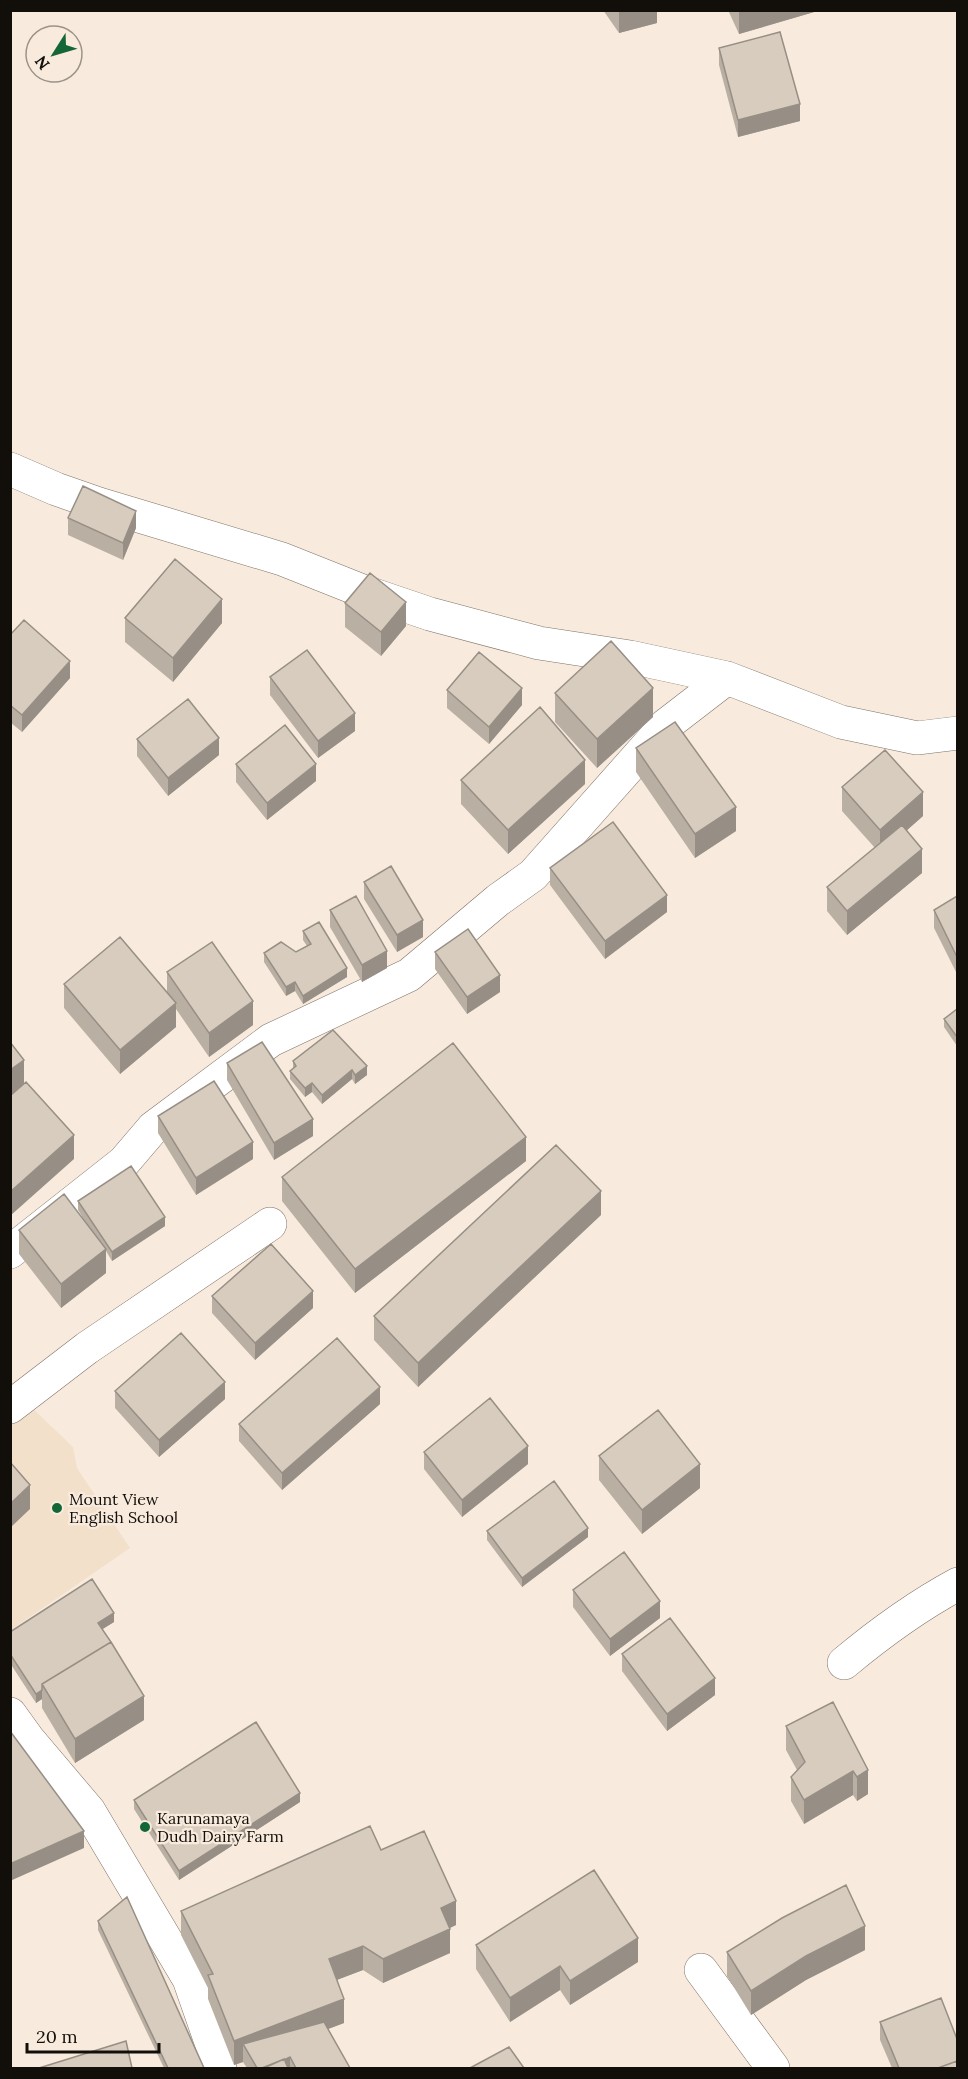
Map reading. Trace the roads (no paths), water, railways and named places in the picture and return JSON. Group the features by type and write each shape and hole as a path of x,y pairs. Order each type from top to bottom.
{"street":[{"path":"10,469 88,500 282,559 366,592 442,617 539,643 630,657 727,678 841,722 917,738 957,733"},
{"path":"10,1252 124,1162 153,1128 272,1040 409,975 498,900 533,875 666,725 727,678"},
{"path":"10,1407 87,1348 270,1224"},
{"path":"844,1663 898,1621 957,1584"},
{"path":"10,1714 28,1739 89,1811 189,1980 220,2068"},
{"path":"701,1970 773,2068"}],"place":[{"name":"Mount View English School","path":"57,1508"},
{"name":"Karunamaya Dudh Dairy Farm","path":"145,1827"}]}
